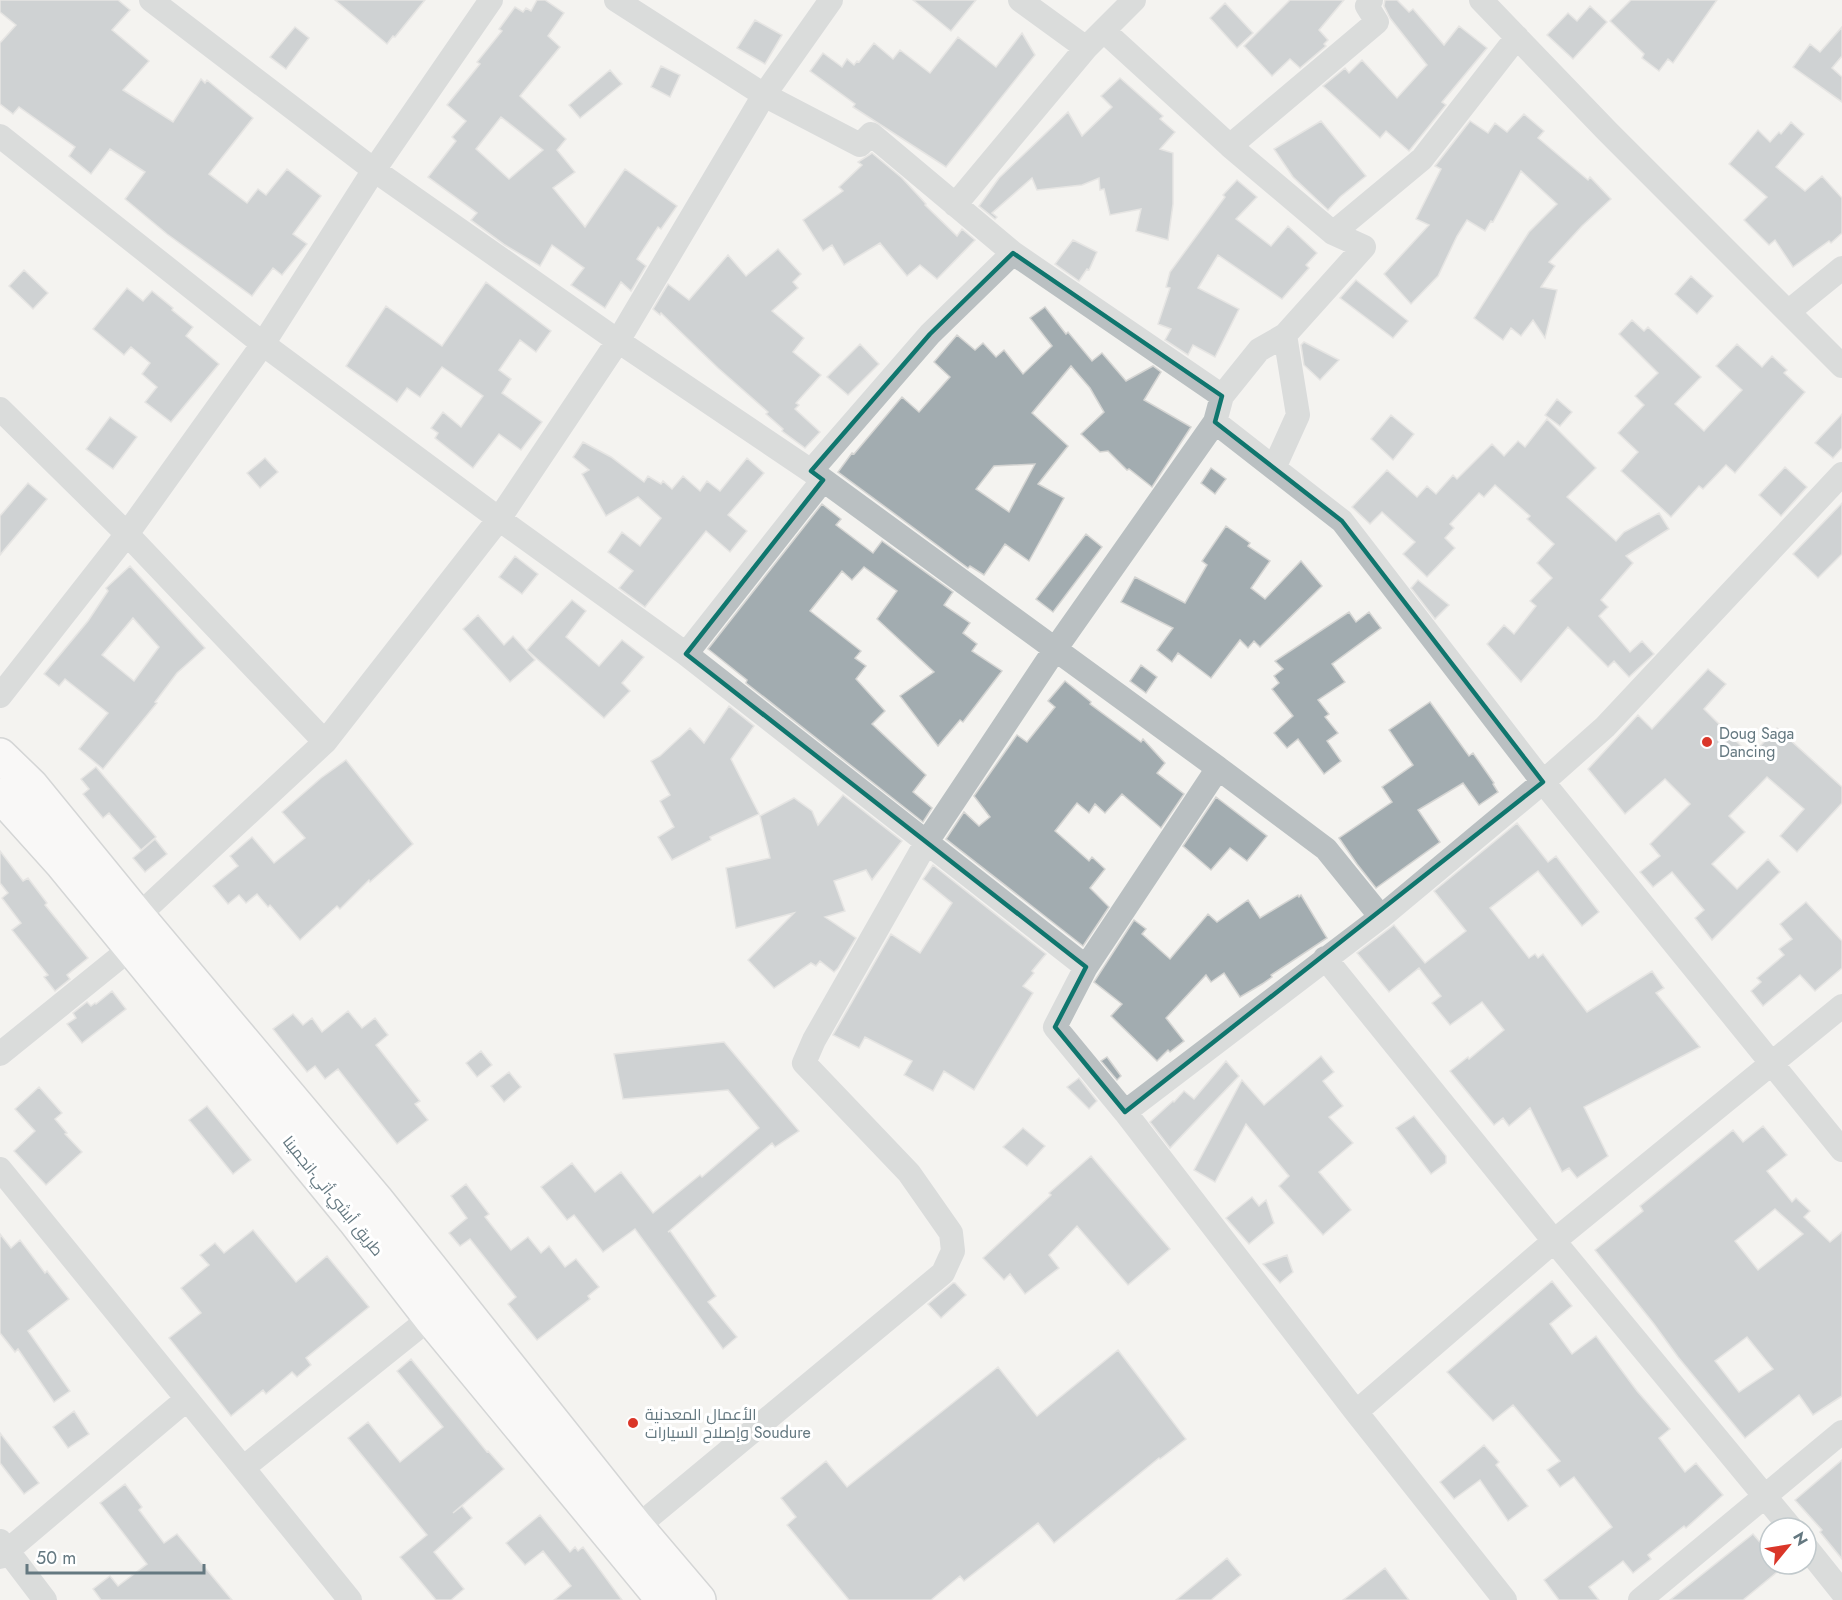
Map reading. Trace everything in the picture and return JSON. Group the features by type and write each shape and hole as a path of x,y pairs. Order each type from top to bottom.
{"highway":[{"path":"0,755 31,785 138,916 365,1210 699,1600"},
{"name":"طريق أبشي-أتي-انجمينا","path":"0,795 62,864 131,948 365,1210 430,1318 663,1600"}],"street":[{"path":"150,0 374,170 618,341 817,475 1218,768 1326,849 1381,916"},
{"path":"0,696 127,534 263,344 374,170 491,0"},
{"path":"616,0 764,95 860,145 871,134 1013,253 1222,396"},
{"path":"138,916 325,742 499,519 618,341 764,95 831,0"},
{"path":"1020,0 1086,48"},
{"path":"955,205 1086,48 1134,0"},
{"path":"1230,146 1377,22 1367,6 1371,0"},
{"path":"1481,0 1607,131 1842,366"},
{"path":"637,1527 943,1273 953,1251 951,1233 909,1173 804,1063 814,1040 926,843 1056,648 1215,422 1222,396 1259,350 1285,335 1364,247 1333,233 1230,146 1104,31"},
{"path":"1333,233 1422,159 1517,37"},
{"path":"0,136 263,344 686,654 1086,967"},
{"path":"686,654 817,475 930,334 1013,253"},
{"path":"1788,312 1842,268"},
{"path":"1274,468 1298,415 1285,335"},
{"path":"0,409 127,534 325,742"},
{"path":"1215,422 1342,521 1543,782 1842,1150"},
{"path":"1125,1112 1381,916 1543,782 1605,727 1842,474"},
{"path":"1218,768 1086,967 1055,1027 1125,1112 1356,1413 1505,1600"},
{"path":"0,1054 131,948"},
{"path":"1325,958 1554,1241 1781,1516"},
{"path":"1356,1413 1554,1241 1842,1006"},
{"path":"0,1169 350,1600"},
{"path":"243,1468 430,1318"},
{"path":"45,1600 3,1550 187,1399"},
{"path":"1640,1600 1842,1432"},
{"path":"1818,1562 1842,1592"}],"highlighted area":[{"path":"1013,253 1222,396 1215,422 1342,521 1543,782 1125,1112 1055,1027 1086,967 686,654 823,480 811,471 930,334"}],"building":[{"path":"0,0 118,0 130,10 112,30 149,61 123,90 173,122 201,79 205,83 207,80 253,118 209,174 247,203 258,189 266,195 287,169 321,196 293,234 307,244 282,275 273,268 252,296 167,234 125,199 145,172 110,149 91,174 69,156 75,147 19,107 13,114 0,104 0,43 16,25 0,12"},
{"path":"335,0 425,0 387,44"},
{"path":"537,0 545,0 564,13 548,36 560,47 520,96 566,139 557,150 575,172 553,188 585,227 625,169 677,206 661,229 658,227 637,259 646,266 631,291 621,282 605,308 571,285 584,268 552,245 540,266 505,245 471,220 477,213 428,177 456,141 452,137 466,121 447,105 480,64 477,62 502,31 499,29 515,7 523,12 526,8 531,11","holes":["501,117 543,150 509,179 476,149"]},
{"path":"913,0 976,0 951,31"},
{"path":"1290,0 1344,0 1319,30 1328,40 1324,44 1326,46 1300,68 1290,59 1272,76 1244,46"},
{"path":"1385,0 1397,0 1409,12 1413,9 1444,45 1459,26 1487,48 1442,102 1446,105 1409,151 1386,131 1380,138 1323,86 1345,68 1349,73 1362,60 1397,98 1427,65 1390,18 1384,6"},
{"path":"1631,0 1717,0 1673,63 1668,59 1659,71 1642,58 1644,54 1610,21"},
{"path":"1225,3 1253,33 1237,48 1210,18"},
{"path":"1590,6 1607,22 1573,59 1547,35 1568,13 1577,21"},
{"path":"755,20 782,35 765,64 737,48"},
{"path":"295,27 309,38 286,69 270,57"},
{"path":"1842,27 1842,56 1832,68 1842,77 1842,102 1793,67 1810,44 1820,52"},
{"path":"1022,33 1035,55 946,167 853,107 855,104 810,71 823,53 842,67 847,59 854,65 874,43 893,59 900,50 930,73 958,37 996,67"},
{"path":"661,66 680,75 670,97 651,87"},
{"path":"610,70 622,84 580,118 569,105"},
{"path":"1120,78 1163,116 1160,119 1175,132 1160,149 1173,153 1173,204 1168,240 1136,231 1141,209 1110,215 1104,189 1100,190 1099,178 1082,185 1037,190 1032,178 992,213 997,217 995,219 979,206 999,178 1068,112 1082,136 1112,107 1101,96"},
{"path":"1524,114 1544,131 1538,138 1588,180 1590,177 1611,199 1549,262 1555,266 1541,287 1557,290 1545,338 1533,320 1521,336 1511,328 1503,340 1474,318 1529,232 1557,204 1521,171 1493,222 1491,221 1485,231 1467,220 1438,276 1411,304 1384,274 1429,225 1416,219 1441,169 1435,166 1470,121 1488,133 1495,123 1507,132"},
{"path":"1321,121 1366,176 1328,210 1293,177 1274,149"},
{"path":"1791,122 1804,134 1776,167 1805,191 1822,176 1842,198 1842,233 1831,243 1829,241 1793,267 1775,240 1769,245 1744,220 1767,197 1729,164 1758,130 1770,142"},
{"path":"872,153 902,178 925,205 957,236 962,229 975,240 937,279 920,265 907,276 880,243 844,265 832,245 823,251 803,220 843,191 839,187 862,165 858,162"},
{"path":"1237,180 1257,197 1236,219 1271,246 1288,226 1317,253 1306,265 1309,268 1282,299 1218,255 1198,288 1239,309 1215,357 1193,345 1188,355 1165,340 1171,329 1158,324 1170,288 1166,287 1170,272 1225,197 1223,195"},
{"path":"1073,240 1097,252 1089,270 1087,269 1079,281 1055,264"},
{"path":"778,249 801,274 793,282 798,288 772,311 804,338 793,352 821,375 796,403 799,405 795,409 820,432 805,448 782,431 783,429 766,414 768,412 661,313 660,315 653,309 668,284 689,300 728,255 746,276"},
{"path":"24,270 48,293 33,309 9,286"},
{"path":"1691,276 1713,296 1697,314 1675,294"},
{"path":"1356,280 1408,321 1393,338 1340,298"},
{"path":"486,282 551,331 536,352 520,340 499,370 511,379 502,393 542,422 521,450 499,434 473,468 435,438 438,433 431,428 443,412 461,427 483,396 442,367 420,397 407,388 397,402 346,366 386,306 442,346"},
{"path":"127,288 143,301 152,291 173,308 172,310 193,327 186,336 219,364 171,422 145,402 157,387 142,374 150,363 131,347 124,355 93,329"},
{"path":"1045,307 1066,334 1068,332 1092,361 1102,353 1126,381 1153,366 1161,372 1144,400 1191,427 1152,487 1129,469 1127,470 1108,451 1100,452 1081,434 1104,412 1090,388 1071,366 1032,413 1068,446 1038,484 1064,498 1029,561 1005,544 984,575 970,566 968,568 838,472 902,397 919,412 950,377 934,362 957,335 975,350 983,343 996,357 1004,350 1023,374 1052,346 1030,318","holes":["1035,464 1009,512 976,489 994,466"]},
{"path":"1632,320 1644,331 1648,327 1701,377 1675,404 1704,431 1742,390 1716,366 1737,344 1762,367 1772,356 1787,370 1784,373 1805,392 1735,473 1726,465 1703,489 1699,486 1671,517 1621,471 1638,452 1618,433 1644,405 1635,396 1658,373 1619,334"},
{"path":"1304,342 1339,360 1320,380 1304,365 1301,345"},
{"path":"860,344 879,364 848,395 827,377"},
{"path":"1557,399 1572,412 1560,426 1545,415"},
{"path":"1842,414 1842,448 1833,458 1815,443"},
{"path":"1391,415 1414,434 1393,460 1371,439"},
{"path":"110,417 137,437 113,469 86,449"},
{"path":"1547,419 1596,468 1567,497 1616,541 1624,532 1659,513 1669,529 1626,556 1633,563 1601,600 1608,607 1599,616 1630,652 1642,641 1654,654 1629,677 1614,661 1608,667 1568,627 1521,682 1487,644 1504,625 1514,634 1536,606 1530,601 1552,578 1537,563 1554,544 1527,519 1530,516 1495,485 1484,497 1479,493 1450,524 1454,528 1445,538 1455,548 1427,577 1403,554 1415,542 1382,512 1370,524 1352,507 1387,470 1417,497 1427,486 1436,494 1453,475 1457,479 1492,444 1504,456 1518,441 1525,447"},
{"path":"583,442 611,457 644,482 648,476 661,484 663,481 672,489 683,476 700,491 707,481 720,491 747,458 764,473 728,515 747,531 730,552 706,531 645,607 619,588 633,571 608,552 622,532 640,546 661,518 638,497 606,516 582,474 589,470 573,457"},
{"path":"265,458 278,472 260,488 247,473"},
{"path":"1785,467 1807,487 1781,516 1759,495"},
{"path":"1211,468 1226,479 1215,494 1201,483"},
{"path":"28,483 47,499 0,555 0,516"},
{"path":"1842,503 1842,554 1818,578 1793,554"},
{"path":"822,504 841,519 836,525 873,553 882,541 953,592 944,605 970,623 963,633 977,644 972,651 1002,671 963,722 960,720 938,746 900,696 934,672 877,619 897,591 864,567 852,580 842,571 810,611 861,651 855,658 866,666 856,679 885,711 872,724 926,775 913,792 932,808 923,822 746,683 747,680 708,649"},
{"path":"1226,526 1250,543 1248,546 1270,561 1251,588 1265,599 1301,561 1322,586 1260,647 1254,641 1248,648 1240,640 1211,678 1178,653 1172,662 1157,650 1173,628 1121,602 1135,577 1185,603 1207,565 1202,561"},
{"path":"1086,534 1102,547 1053,612 1036,599"},
{"path":"515,556 538,574 522,594 499,577"},
{"path":"130,566 205,648 177,673 155,702 157,703 103,769 79,749 108,713 65,679 59,686 44,674 88,621 108,591 106,588","holes":["133,618 159,647 134,681 102,655"]},
{"path":"1418,580 1449,605 1435,619 1411,588"},
{"path":"572,600 586,611 566,637 599,666 622,640 644,657 622,683 630,691 604,718 527,650"},
{"path":"1349,612 1356,622 1369,612 1381,628 1332,664 1345,682 1318,700 1329,714 1325,717 1338,733 1327,741 1341,761 1324,774 1298,739 1287,748 1274,733 1293,716 1272,689 1279,683 1274,676 1283,669 1275,661"},
{"path":"478,615 504,645 513,636 535,660 510,682 463,629"},
{"path":"1141,665 1157,677 1146,693 1130,681"},
{"path":"1708,669 1726,684 1704,709 1751,756 1777,728 1842,787 1842,803 1797,852 1780,836 1804,809 1767,777 1729,816 1745,832 1712,864 1737,889 1768,859 1780,872 1712,940 1695,918 1704,910 1672,872 1653,887 1640,872 1660,856 1650,844 1690,804 1665,779 1625,814 1588,769 1638,715 1652,729"},
{"path":"1065,681 1091,702 1090,704 1141,742 1143,739 1165,763 1157,773 1184,794 1161,828 1122,794 1105,813 1095,804 1089,813 1077,803 1055,831 1089,861 1092,857 1105,869 1090,888 1109,907 1083,946 946,839 964,812 979,826 990,817 974,796 1017,735 1027,742 1055,707 1048,701"},
{"path":"1430,702 1469,756 1473,753 1498,792 1479,805 1463,783 1418,810 1440,842 1376,888 1339,838 1392,802 1382,787 1413,765 1389,730"},
{"path":"729,706 754,726 731,759 759,814 710,837 711,840 672,860 658,837 674,827 660,801 670,795 651,761 660,756 690,728 704,743"},
{"path":"346,760 413,844 370,882 369,880 340,909 337,906 300,940 270,905 268,907 257,894 246,903 239,895 228,904 213,886 238,866 230,856 252,837 274,863 305,838 282,812"},
{"path":"96,767 156,837 141,850 109,813 103,818 83,794 89,789 81,779"},
{"path":"843,795 902,841 872,880 866,870 834,881 845,911 825,917 856,938 838,968 834,972 820,961 816,966 811,963 774,988 748,960 794,913 736,928 726,868 770,858 760,816 794,798 812,811 818,825"},
{"path":"1216,797 1267,836 1247,861 1230,848 1211,870 1183,846"},
{"path":"1517,823 1548,862 1556,856 1599,912 1582,926 1538,871 1490,908 1529,958 1535,954 1538,958 1543,954 1587,1012 1652,971 1664,988 1656,993 1700,1047 1584,1107 1608,1156 1577,1178 1569,1168 1562,1172 1530,1108 1509,1126 1503,1118 1494,1125 1450,1071 1468,1057 1469,1059 1504,1030 1482,1002 1450,1025 1432,1003 1441,996 1419,968 1389,992 1357,953 1394,925 1425,963 1466,931 1434,891"},
{"path":"155,839 167,854 145,872 133,858"},
{"path":"0,851 23,881 28,878 47,903 45,905 88,958 67,975 70,979 55,991 44,977 48,975 12,930 21,923 2,898 8,893 0,883"},
{"path":"933,865 1046,954 1023,986 1033,993 974,1090 944,1071 933,1091 904,1075 912,1061 865,1037 859,1048 833,1035 891,934 920,953 952,903 923,879"},
{"path":"1298,895 1299,897 1301,895 1327,938 1240,997 1224,973 1211,982 1206,975 1166,1018 1184,1041 1170,1052 1168,1050 1157,1061 1111,1016 1122,1004 1094,982 1134,920 1146,929 1142,934 1170,959 1208,914 1217,922 1248,900 1260,918"},
{"path":"1806,902 1842,941 1842,968 1815,991 1800,975 1763,1006 1751,991 1761,982 1757,978 1784,955 1779,949 1792,939 1780,924"},
{"path":"112,991 126,1009 82,1043 67,1024 76,1018 73,1013 87,1002 91,1006 96,1004"},
{"path":"348,1011 362,1028 375,1018 388,1035 376,1045 420,1101 415,1104 428,1120 397,1144 338,1069 325,1079 315,1066 307,1072 273,1029 293,1014 303,1025 312,1018 322,1032"},
{"path":"724,1042 799,1131 775,1147 772,1143 668,1232 670,1231 716,1296 708,1302 737,1337 723,1349 635,1229 603,1252 574,1215 567,1220 541,1187 572,1163 595,1192 621,1172 653,1213 700,1175 702,1177 759,1128 728,1090 623,1099 614,1054"},
{"path":"481,1051 492,1065 477,1077 466,1063"},
{"path":"1321,1056 1334,1072 1323,1081 1343,1106 1329,1117 1353,1143 1319,1172 1351,1210 1323,1235 1279,1186 1289,1176 1246,1124 1215,1182 1194,1170 1242,1080 1264,1105"},
{"path":"1107,1057 1121,1076 1117,1080 1101,1061"},
{"path":"1226,1061 1239,1076 1170,1148 1150,1122 1184,1091 1194,1099"},
{"path":"509,1072 521,1087 504,1102 491,1086"},
{"path":"1079,1078 1097,1101 1089,1109 1067,1087"},
{"path":"39,1087 62,1113 55,1119 82,1152 46,1185 14,1151 35,1131 15,1109"},
{"path":"207,1106 251,1160 233,1174 189,1120"},
{"path":"1414,1116 1446,1156 1446,1163 1431,1174 1396,1128"},
{"path":"1763,1126 1787,1155 1767,1171 1792,1202 1796,1198 1810,1211 1804,1217 1830,1242 1842,1232 1842,1396 1813,1415 1799,1395 1745,1438 1678,1357 1595,1250 1643,1211 1640,1206 1733,1130 1743,1142","holes":["1775,1209 1803,1234 1758,1270 1735,1241","1747,1337 1773,1369 1739,1392 1715,1361"]},
{"path":"1023,1128 1045,1146 1027,1166 1003,1147"},
{"path":"1091,1156 1170,1249 1128,1285 1077,1226 1049,1255 1059,1268 1025,1294 1010,1274 1004,1280 983,1258 1051,1195 1049,1193"},
{"path":"466,1184 489,1214 485,1217 511,1250 528,1237 541,1253 549,1246 565,1267 576,1259 599,1287 588,1296 590,1299 537,1340 508,1304 516,1297 470,1239 460,1246 449,1233 467,1218 451,1196"},
{"path":"1252,1197 1259,1206 1266,1200 1274,1223 1249,1244 1226,1218"},
{"path":"253,1230 296,1282 327,1256 369,1307 306,1358 311,1365 297,1377 292,1372 266,1394 263,1390 231,1416 169,1338 201,1313 181,1288 209,1265 200,1255 215,1243 224,1253"},
{"path":"0,1234 11,1248 20,1240 45,1273 47,1271 69,1299 28,1331 70,1391 54,1402 18,1349 15,1352 0,1333"},
{"path":"1287,1255 1293,1272 1280,1283 1263,1264"},
{"path":"1552,1281 1572,1306 1550,1324 1572,1354 1596,1336 1637,1391 1670,1429 1659,1438 1685,1472 1696,1463 1723,1495 1686,1528 1684,1526 1648,1555 1651,1559 1633,1573 1623,1561 1589,1587 1599,1600 1559,1600 1544,1580 1612,1527 1574,1477 1560,1487 1547,1470 1560,1461 1513,1405 1493,1421 1447,1372"},
{"path":"953,1283 966,1295 941,1318 928,1304"},
{"path":"1118,1350 1186,1439 1054,1543 1038,1523 964,1581 960,1576 931,1600 849,1600 787,1525 796,1517 781,1498 826,1461 847,1487 998,1367 1037,1416"},
{"path":"411,1359 487,1452 504,1469 453,1513 462,1506 472,1518 434,1552 464,1589 451,1600 436,1600 400,1557 427,1535 348,1438 368,1422 400,1462 443,1427 397,1371"},
{"path":"74,1411 89,1434 68,1448 53,1427"},
{"path":"0,1433 39,1483 24,1494 0,1463"},
{"path":"1484,1445 1499,1462 1496,1465 1528,1506 1508,1521 1480,1480 1454,1499 1440,1482"},
{"path":"1842,1460 1842,1559 1820,1532 1822,1530 1818,1526 1818,1516 1809,1516 1795,1500"},
{"path":"125,1484 142,1507 139,1510 164,1543 177,1534 232,1600 101,1600 93,1589 110,1576 118,1586 147,1564 100,1503"},
{"path":"540,1515 570,1552 575,1547 578,1551 583,1547 622,1600 554,1600 571,1586 543,1551 525,1565 506,1543"},
{"path":"1753,1534 1758,1540 1758,1576 1772,1576 1743,1600 1670,1600"},
{"path":"1227,1558 1241,1575 1211,1600 1176,1600"},
{"path":"1385,1568 1409,1600 1343,1600"}],"place":[{"name":"Doug Saga Dancing","path":"1707,742"},
{"name":"الأعمال المعدنية وإصلاح السيارات Soudure","path":"633,1423"}]}
